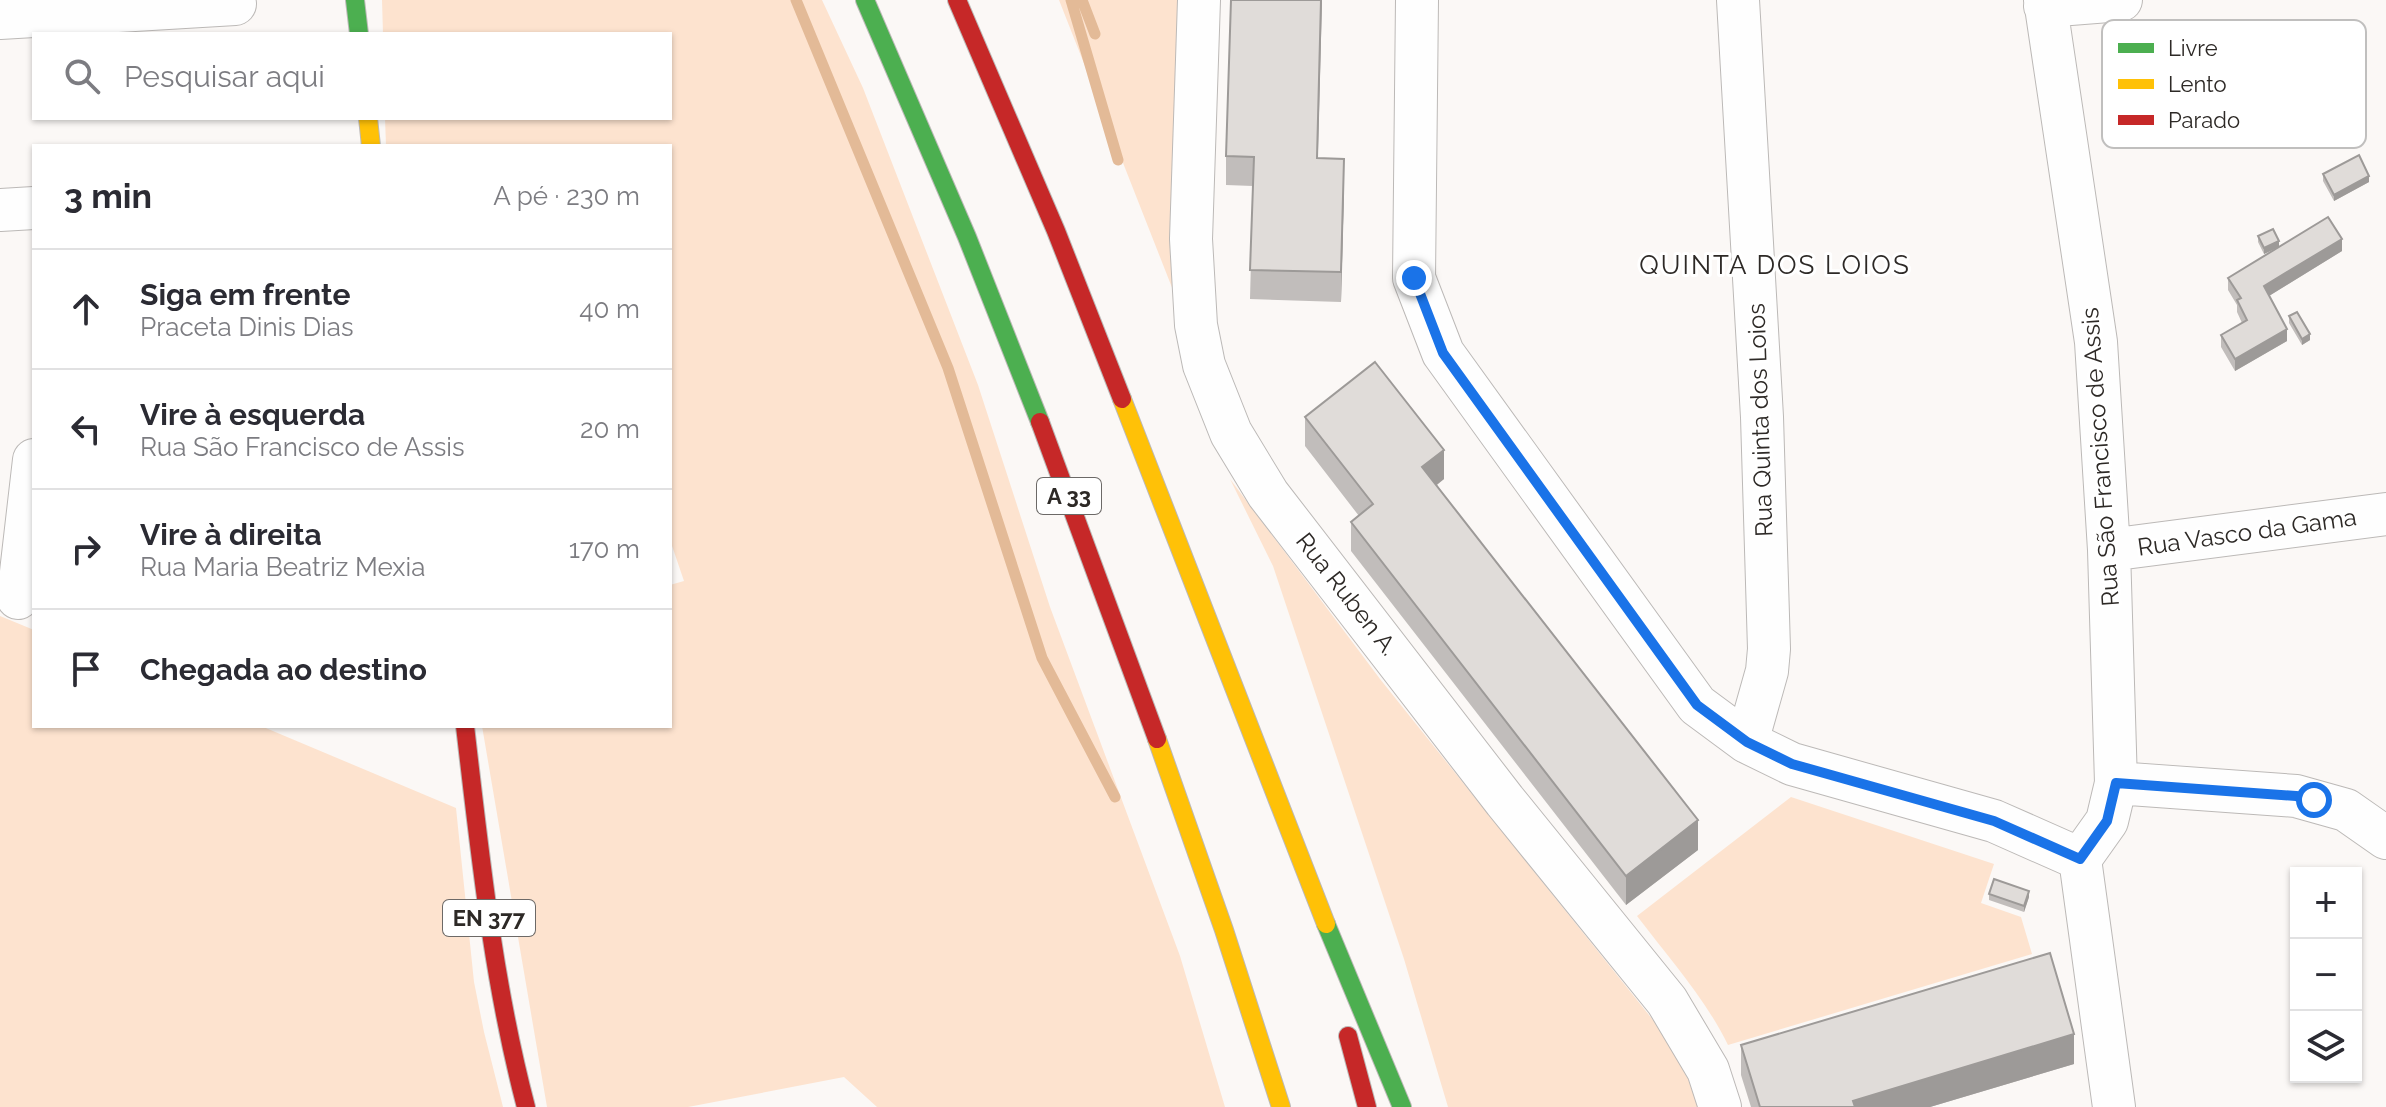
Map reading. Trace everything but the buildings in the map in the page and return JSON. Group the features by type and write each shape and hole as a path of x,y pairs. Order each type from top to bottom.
{"main road":[{"path":"355,0 359,32"},
{"name":"A 33","path":"865,0 912,103 1044,427 1183,812 1249,1002 1281,1107"},
{"path":"957,0 992,77 1116,382 1222,652 1302,868 1402,1107"},
{"path":"368,120 371,144"},
{"name":"EN 377","path":"465,728 495,964 526,1107"},
{"path":"1302,868 1367,1107"},
{"path":"1249,1002 1268,1107"}],"street":[{"name":"Rua Ruben A.","path":"1199,0 1191,239 1196,325 1204,365 1231,433 1268,494 1505,801 1667,1001 1708,1070 1720,1107"},
{"path":"1417,0 1414,278 1443,353 1697,705 1747,742 1792,764 1994,821 2080,859 2114,1107"},
{"name":"Rua Quinta dos Loios","path":"1738,0 1762,417 1769,649 1767,671 1747,742"},
{"path":"2045,3 2121,0"},
{"name":"Rua São Francisco de Assis","path":"2045,3 2096,342 2109,550 2116,783 2107,821 2080,859"},
{"path":"0,18 235,4"},
{"path":"0,210 32,208"},
{"path":"18,598 32,487"},
{"name":"Rua Vasco da Gama","path":"2109,550 2386,514"},
{"path":"2116,783 2296,796 2346,810 2386,838"}],"shaded area":[{"path":"382,0 822,0 863,88 978,385 1050,607 1180,956 1225,1107 877,1107 844,1077 688,1107 547,1107 482,728 672,728 672,584 684,581 672,546 672,144 386,144 385,120 672,120 672,32 383,32"},
{"path":"1059,0 1183,0 1182,313"},
{"path":"1230,479 1380,679 1701,1080 1709,1107 1448,1107 1404,959 1273,566"},
{"path":"0,616 32,629 32,728 266,728 456,808 474,982 503,1107 0,1107"},
{"path":"1791,797 1994,864 1981,903 2021,917 2032,954 1728,1045 1698,995 1637,916"}],"waterway":[{"path":"796,0 948,368 1042,658 1115,797"},
{"path":"1071,0 1118,160"},
{"path":"1082,0 1095,34"}],"traffic: fast":[{"path":"355,0 359,32"},
{"path":"865,0 967,237 1040,422"},
{"path":"1326,924 1402,1107"}],"traffic: slow":[{"path":"368,120 371,144"},
{"path":"1122,399 1326,924"},
{"path":"1157,739 1224,930 1281,1107"}],"traffic: jam":[{"path":"957,0 1056,231 1122,399"},
{"path":"1040,422 1157,739"},
{"path":"465,728 496,965 526,1107"},
{"path":"1348,1036 1367,1107"}],"district":[{"name":"QUINTA DOS LOIOS","path":"1775,265"}],"route":[{"path":"1414,278 1443,353 1697,705 1747,742 1792,764 1994,821 2080,859 2107,821 2116,783 2296,796 2314,800"}]}
